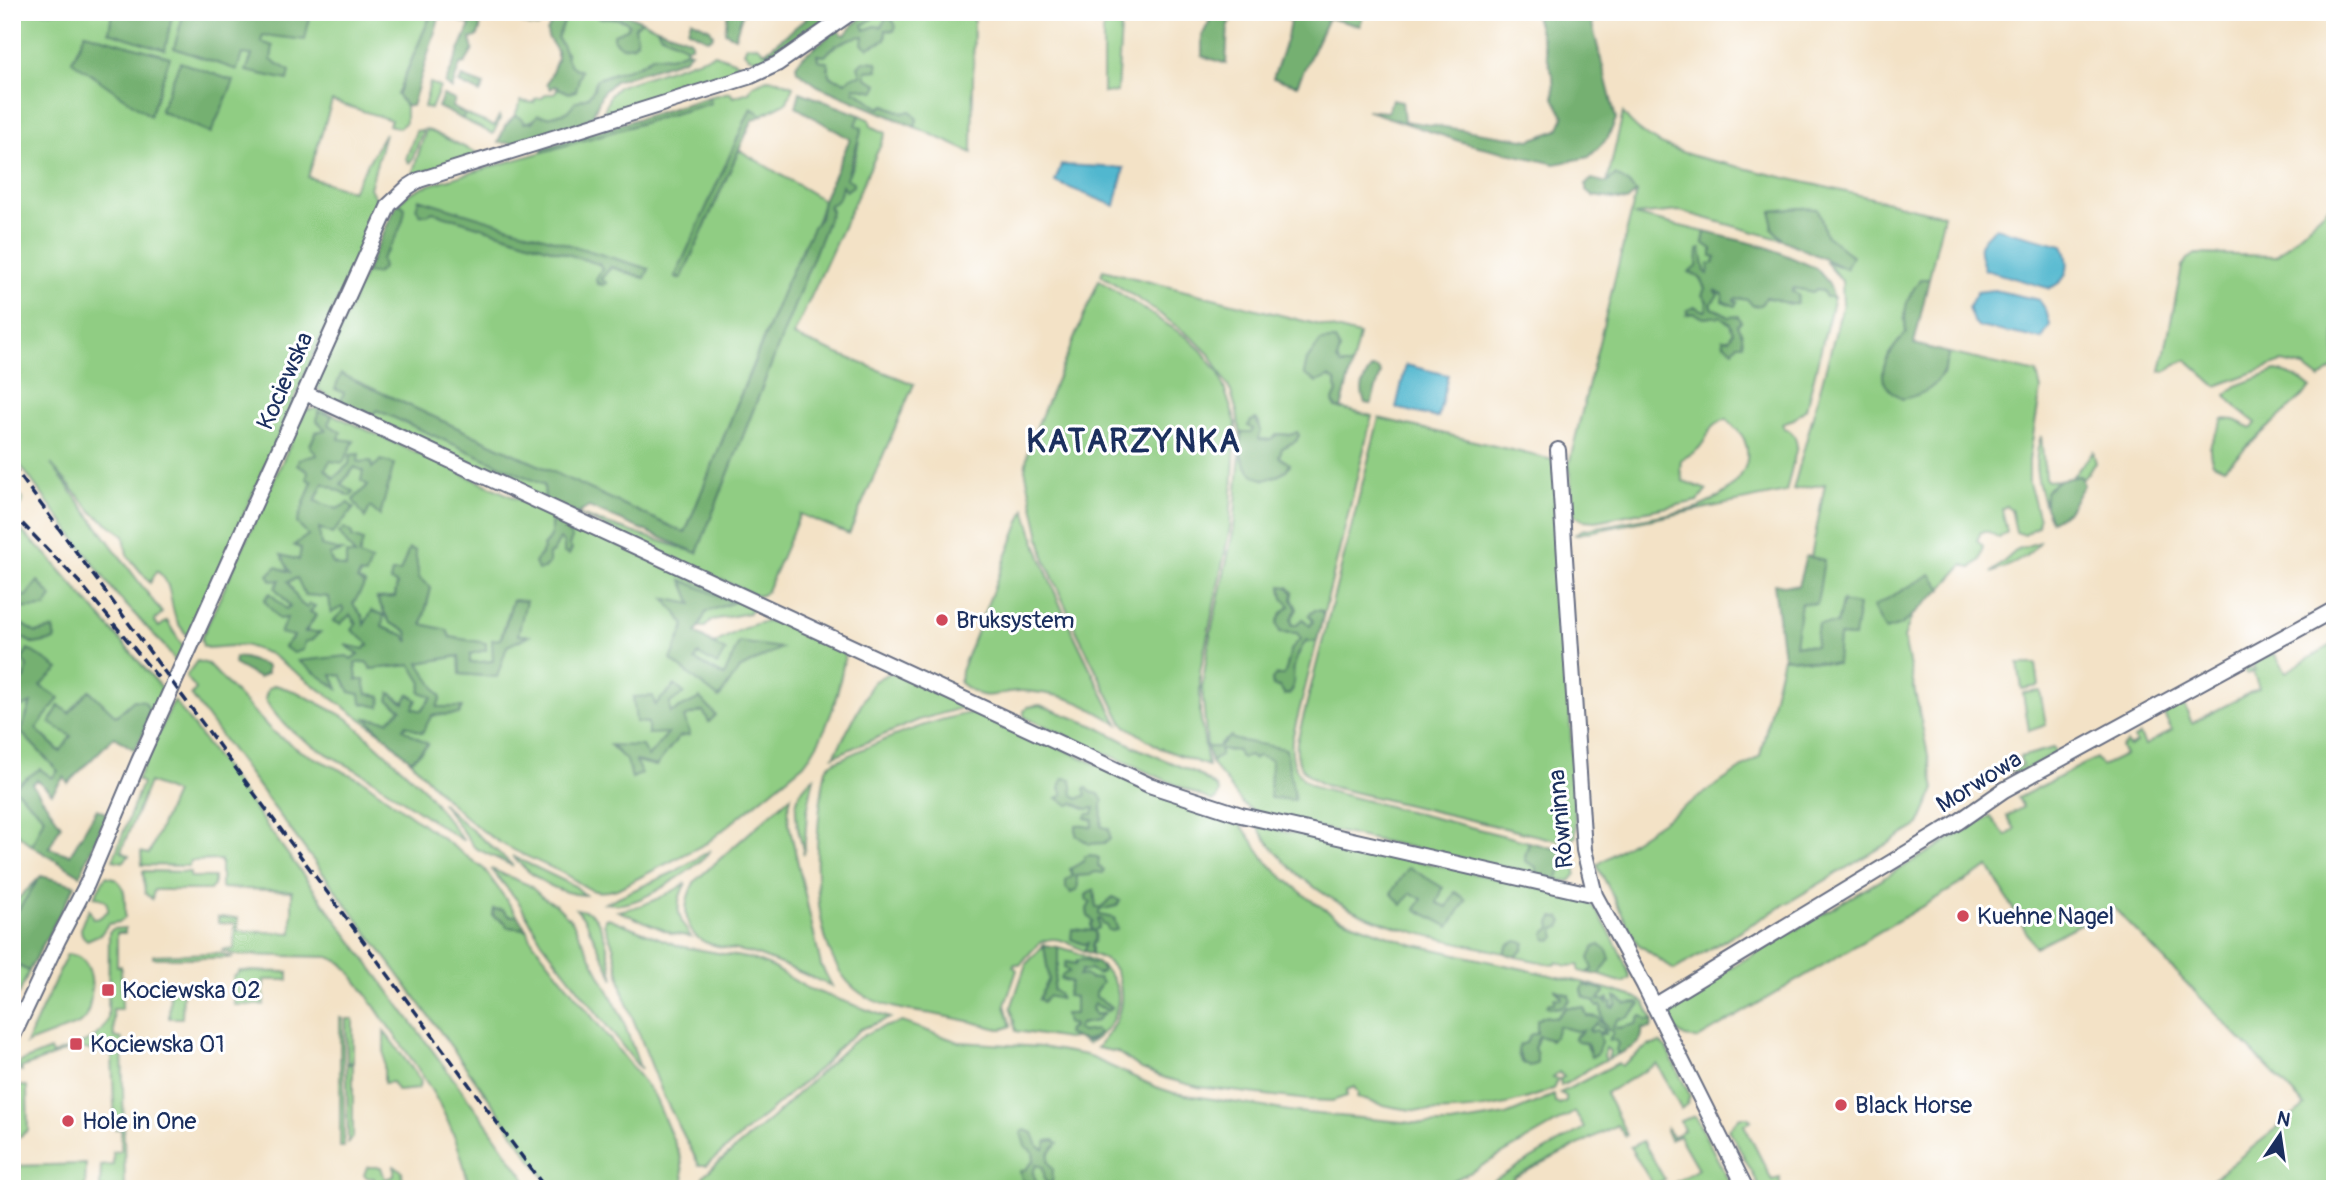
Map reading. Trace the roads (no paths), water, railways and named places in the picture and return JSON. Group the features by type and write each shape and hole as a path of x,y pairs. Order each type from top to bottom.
{"street":[{"name":"Kociewska","path":"12,1038 87,884 131,779 389,205 419,180 743,79 777,64 852,12"},
{"path":"305,393 1149,785 1241,815 1595,895"},
{"name":"Równinna","path":"1558,450 1584,850 1595,895 1746,1189"},
{"name":"Morwowa","path":"1654,1006 1958,822 2004,790 2335,609"}],"water":[{"path":"1061,165 1124,168 1115,206 1055,182"},
{"path":"1995,228 2063,245 2068,265 2065,277 2048,288 1985,270 1980,246"},
{"path":"1994,290 2039,300 2046,310 2050,325 2042,339 1979,327 1973,321 1968,308 1977,292"},
{"path":"1406,365 1448,375 1438,418 1396,408"}],"railway":[{"path":"12,465 546,1189"},
{"path":"12,513 81,584 161,681"}],"place":[{"name":"Bruksystem","path":"942,620"},
{"name":"Kuehne Nagel","path":"1963,916"},
{"name":"Kociewska 02","path":"108,990"},
{"name":"Kociewska 01","path":"76,1044"},
{"name":"Black Horse","path":"1841,1105"},
{"name":"Hole in One","path":"68,1121"}],"district":[{"name":"KATARZYNKA","path":"1134,442"}]}
